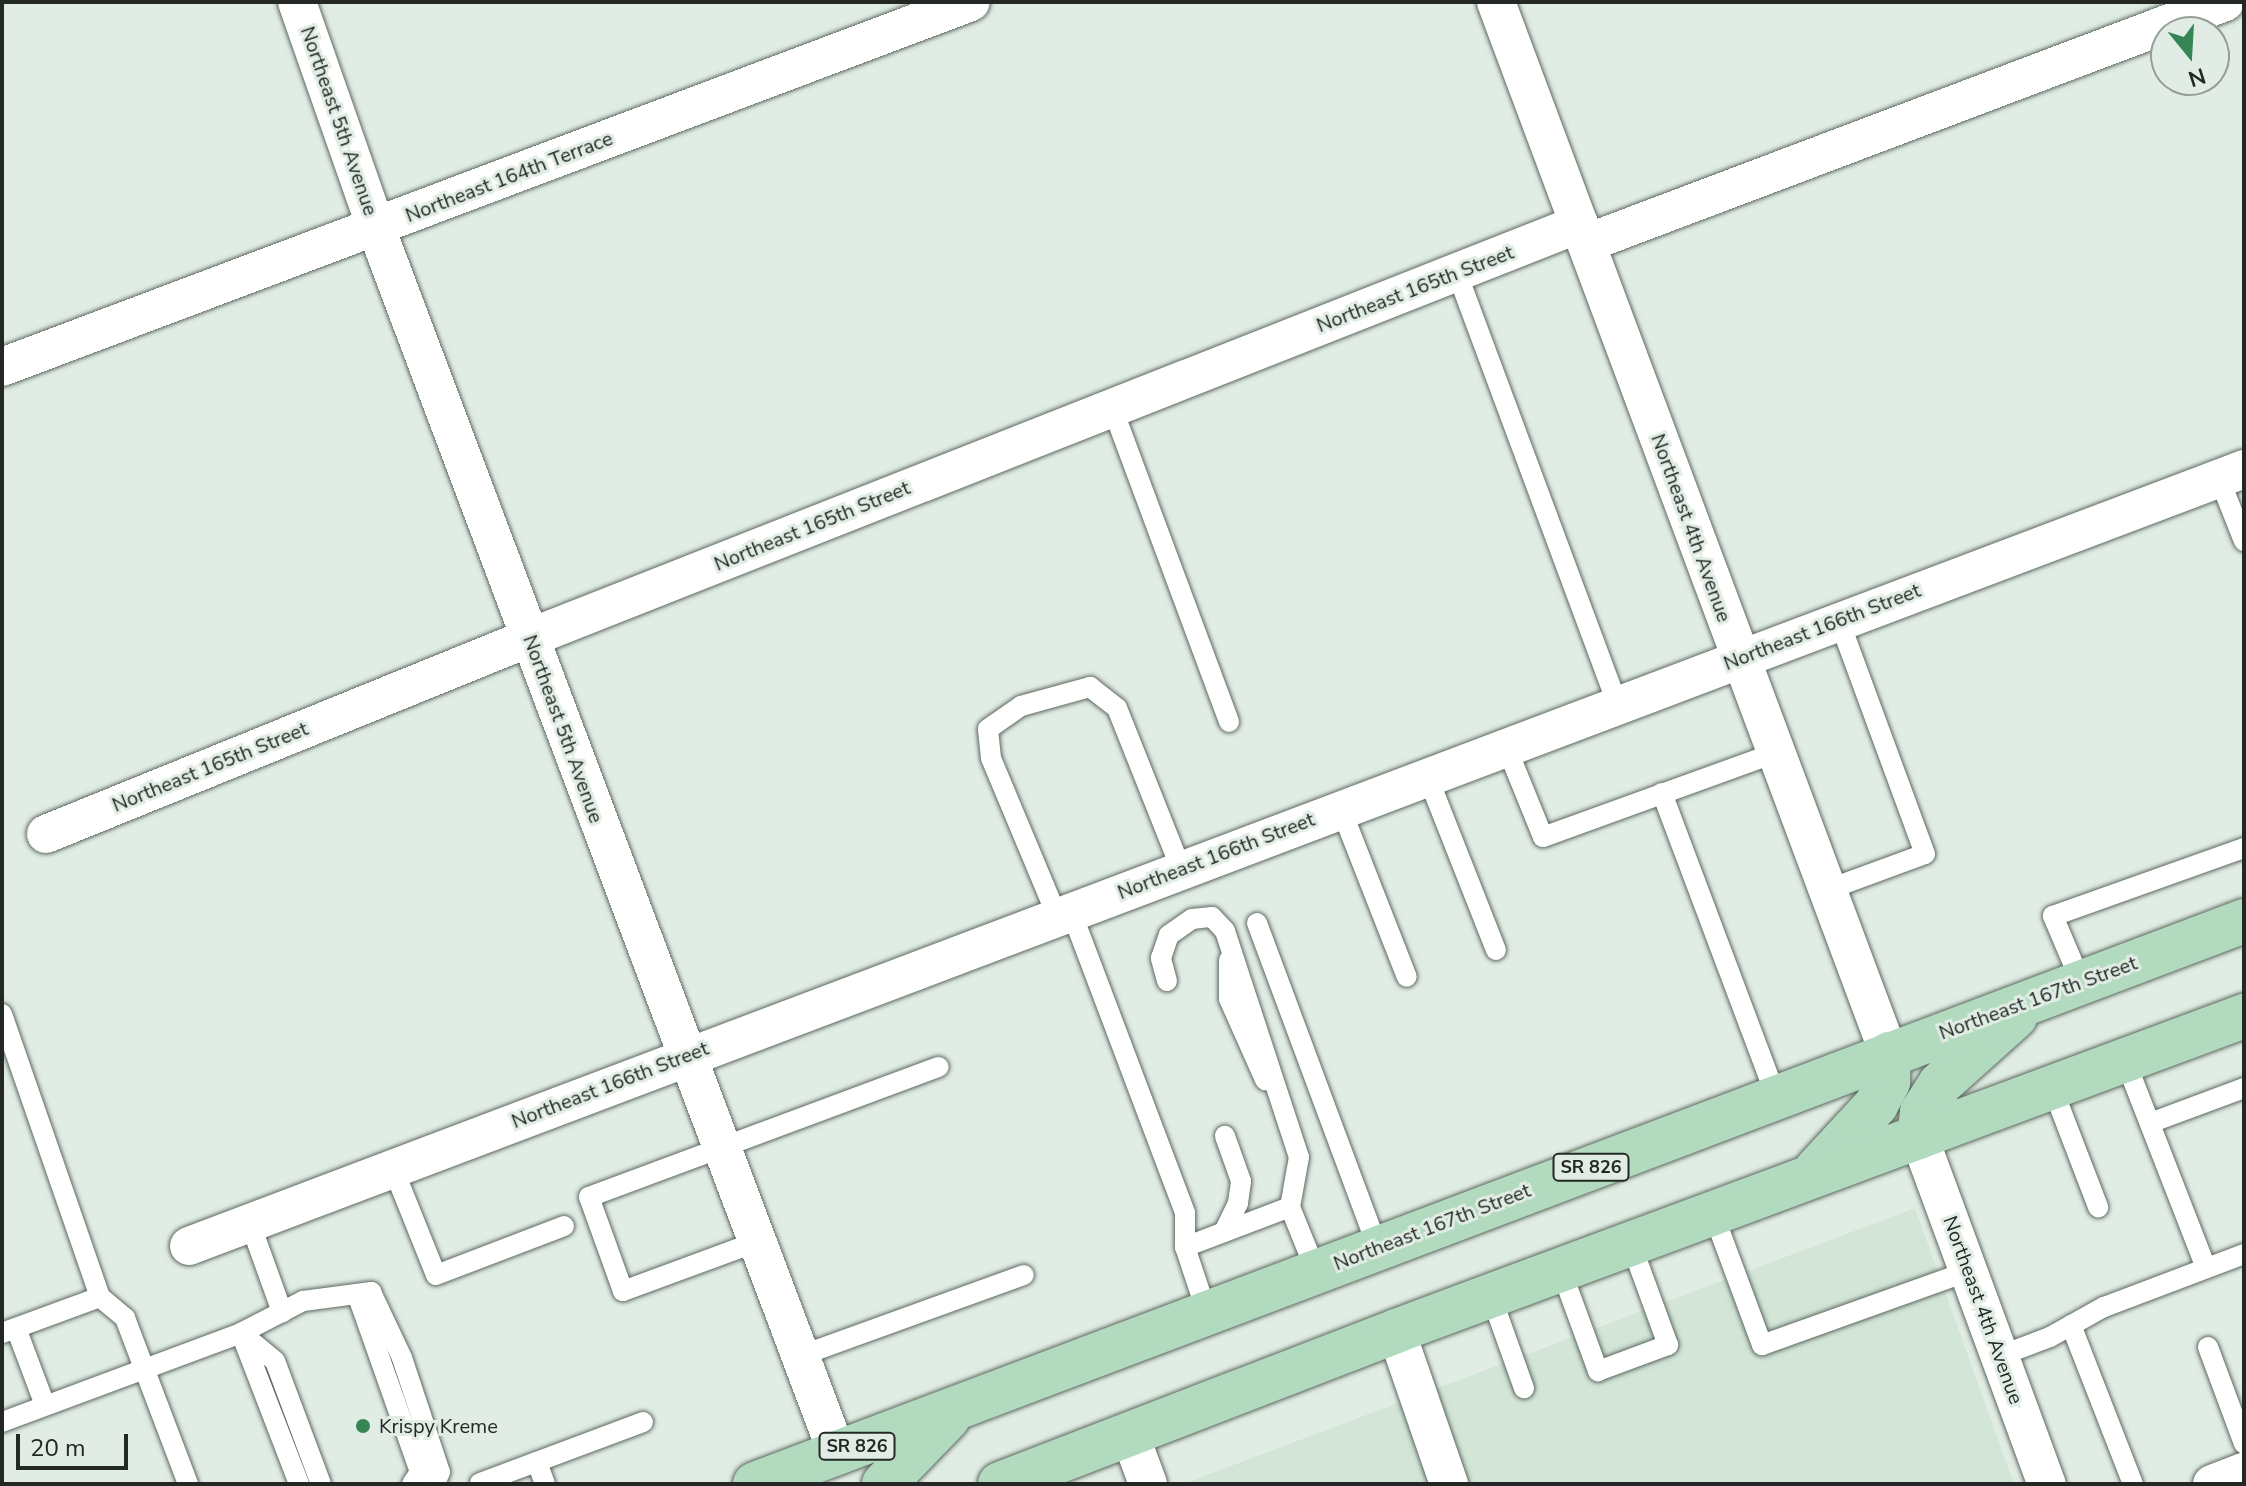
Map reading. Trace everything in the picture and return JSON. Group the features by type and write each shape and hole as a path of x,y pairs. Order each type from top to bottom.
{"main road":[{"name":"Northeast 167th Street","path":"755,1484 835,1469 958,1407 2244,921"},
{"path":"1919,1137 1922,1112 1940,1084 2035,999"},
{"path":"1000,1484 1396,1331 2244,1016"},
{"path":"1809,1178 1876,1105 1888,1082 1889,1054"},
{"path":"884,1484 958,1407"}],"street":[{"name":"Northeast 5th Avenue","path":"297,2 376,228 800,1356 835,1469"},
{"name":"Northeast 164th Terrace","path":"2,367 971,2"},
{"name":"Northeast 4th Avenue","path":"1496,2 1889,1054"},
{"name":"Northeast 165th Street","path":"46,834 529,638 1457,273 1583,234 2225,2"},
{"name":"Northeast 166th Street","path":"189,1246 1427,775 2232,473"},
{"name":"Northeast 4th Avenue","path":"1919,1137 2047,1484"},
{"path":"1396,1331 1449,1484"},
{"path":"1130,1435 1148,1484"},
{"path":"2212,1484 2244,1472"}],"lane":[{"path":"1457,273 1617,704"},
{"path":"1112,407 1229,722"},
{"path":"2232,473 2244,541"},
{"path":"1827,890 1925,854 1839,620"},
{"path":"1181,869 1117,708 1090,687 1021,706 988,729 991,758 1095,974 1185,1213 1185,1247 1207,1313"},
{"path":"1506,746 1543,837 1775,753"},
{"path":"1427,775 1496,950"},
{"path":"1662,793 1776,1097"},
{"path":"1341,809 1407,977"},
{"path":"2081,982 2053,916 2244,848"},
{"path":"1167,981 1161,958 1169,935 1192,919 1212,917 1225,931 1291,1129 1299,1157 1290,1207 1316,1271"},
{"path":"1257,923 1378,1248"},
{"path":"2,1014 100,1297 125,1318 188,1484"},
{"path":"2125,1060 2206,1268"},
{"path":"756,1242 623,1291 589,1197 939,1067"},
{"path":"2052,1087 2098,1207"},
{"path":"2150,1123 2244,1088"},
{"path":"1224,1232 1238,1203 1241,1181 1225,1136"},
{"path":"393,1168 436,1275 564,1226"},
{"path":"1185,1247 1290,1207"},
{"path":"1713,1213 1762,1345 1969,1271"},
{"path":"250,1223 282,1312"},
{"path":"1561,1270 1598,1371 1668,1345 1631,1244"},
{"path":"2000,1356 2104,1307 2244,1254"},
{"path":"800,1356 1024,1275"},
{"path":"2,1422 241,1333 303,1301 371,1292 402,1358 440,1472 435,1484"},
{"path":"357,1294 420,1472 412,1484"},
{"path":"1491,1296 1524,1388"},
{"path":"45,1405 9,1330 100,1297"},
{"path":"2071,1325 2133,1484"},
{"path":"241,1333 299,1484"},
{"path":"241,1333 275,1361 321,1484"},
{"path":"2208,1347 2244,1444"},
{"path":"480,1483 643,1422"},
{"path":"537,1462 545,1484"}],"shaded area":[{"path":"1915,1208 2014,1484 1183,1484"}],"place":[{"name":"Krispy Kreme","path":"363,1426"}]}
